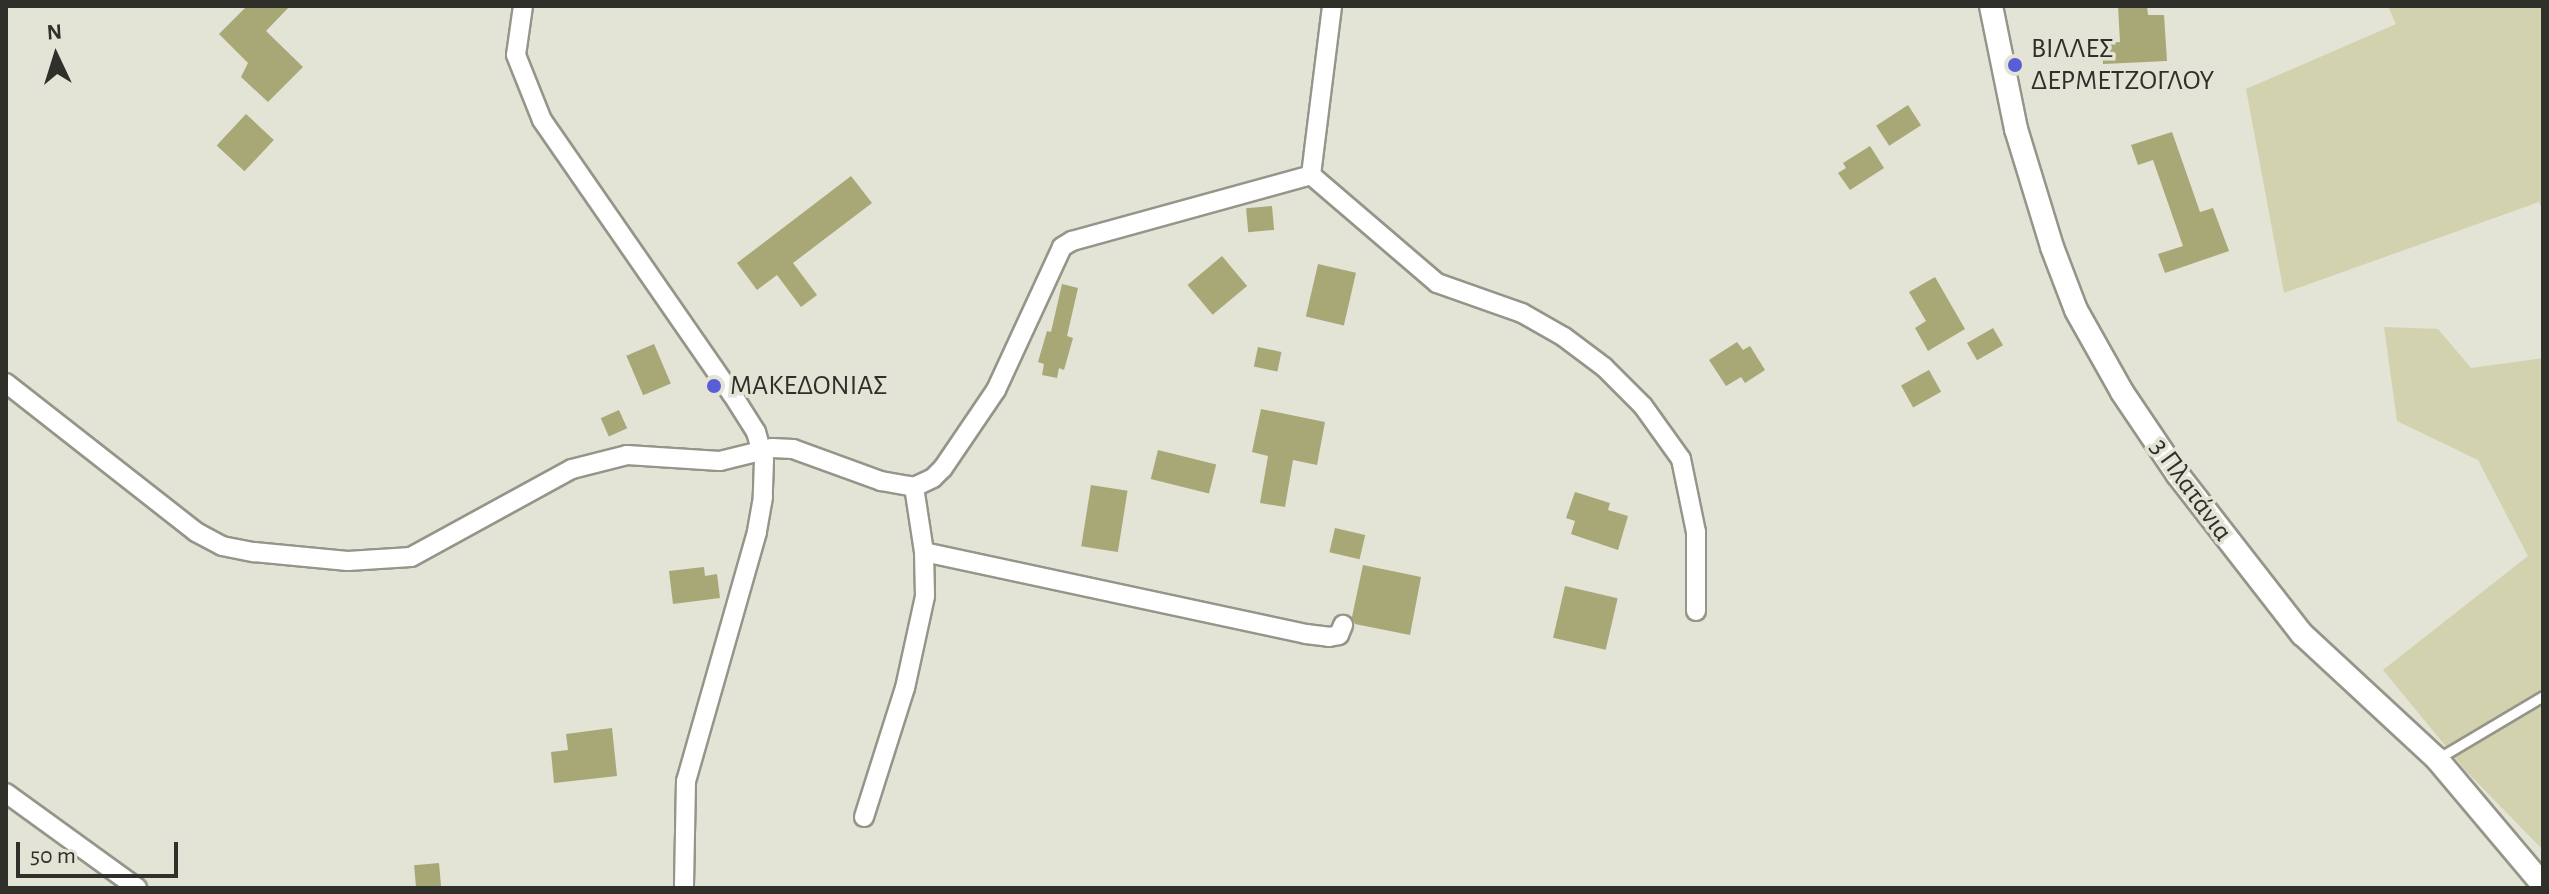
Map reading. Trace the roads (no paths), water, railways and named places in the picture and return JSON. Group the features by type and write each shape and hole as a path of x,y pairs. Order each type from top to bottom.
{"street":[{"path":"523,6 516,55 542,120 732,394 762,450 765,485 757,532 686,781 684,888"},
{"path":"1311,175 1332,6"},
{"name":"3 Πλατάνια","path":"1991,6 2005,85 2031,182 2061,273 2104,363 2178,475 2273,599 2320,651 2437,759 2543,885"},
{"path":"6,383 207,539 237,550 375,561 411,557 445,542 553,478 606,457 649,455 720,461 762,450 793,449 881,481 914,487 933,478 943,468 996,390 1062,247 1072,241 1311,175"},
{"path":"1311,175 1437,283 1522,313 1564,337 1604,367 1643,406 1681,459 1696,532 1696,611"},
{"path":"864,817 905,688 925,596 924,552 914,487"},
{"path":"924,552 1306,634 1339,635 1343,625"},
{"path":"6,793 137,888"}],"lane":[{"path":"2437,759 2543,696"}],"place":[{"name":"ΒΙΛΛΕΣ ΔΕΡΜΕΤΖΟΓΛΟΥ","path":"2015,65"},
{"name":"ΜΑΚΕΔΟΝΙΑΣ","path":"714,386"}]}
